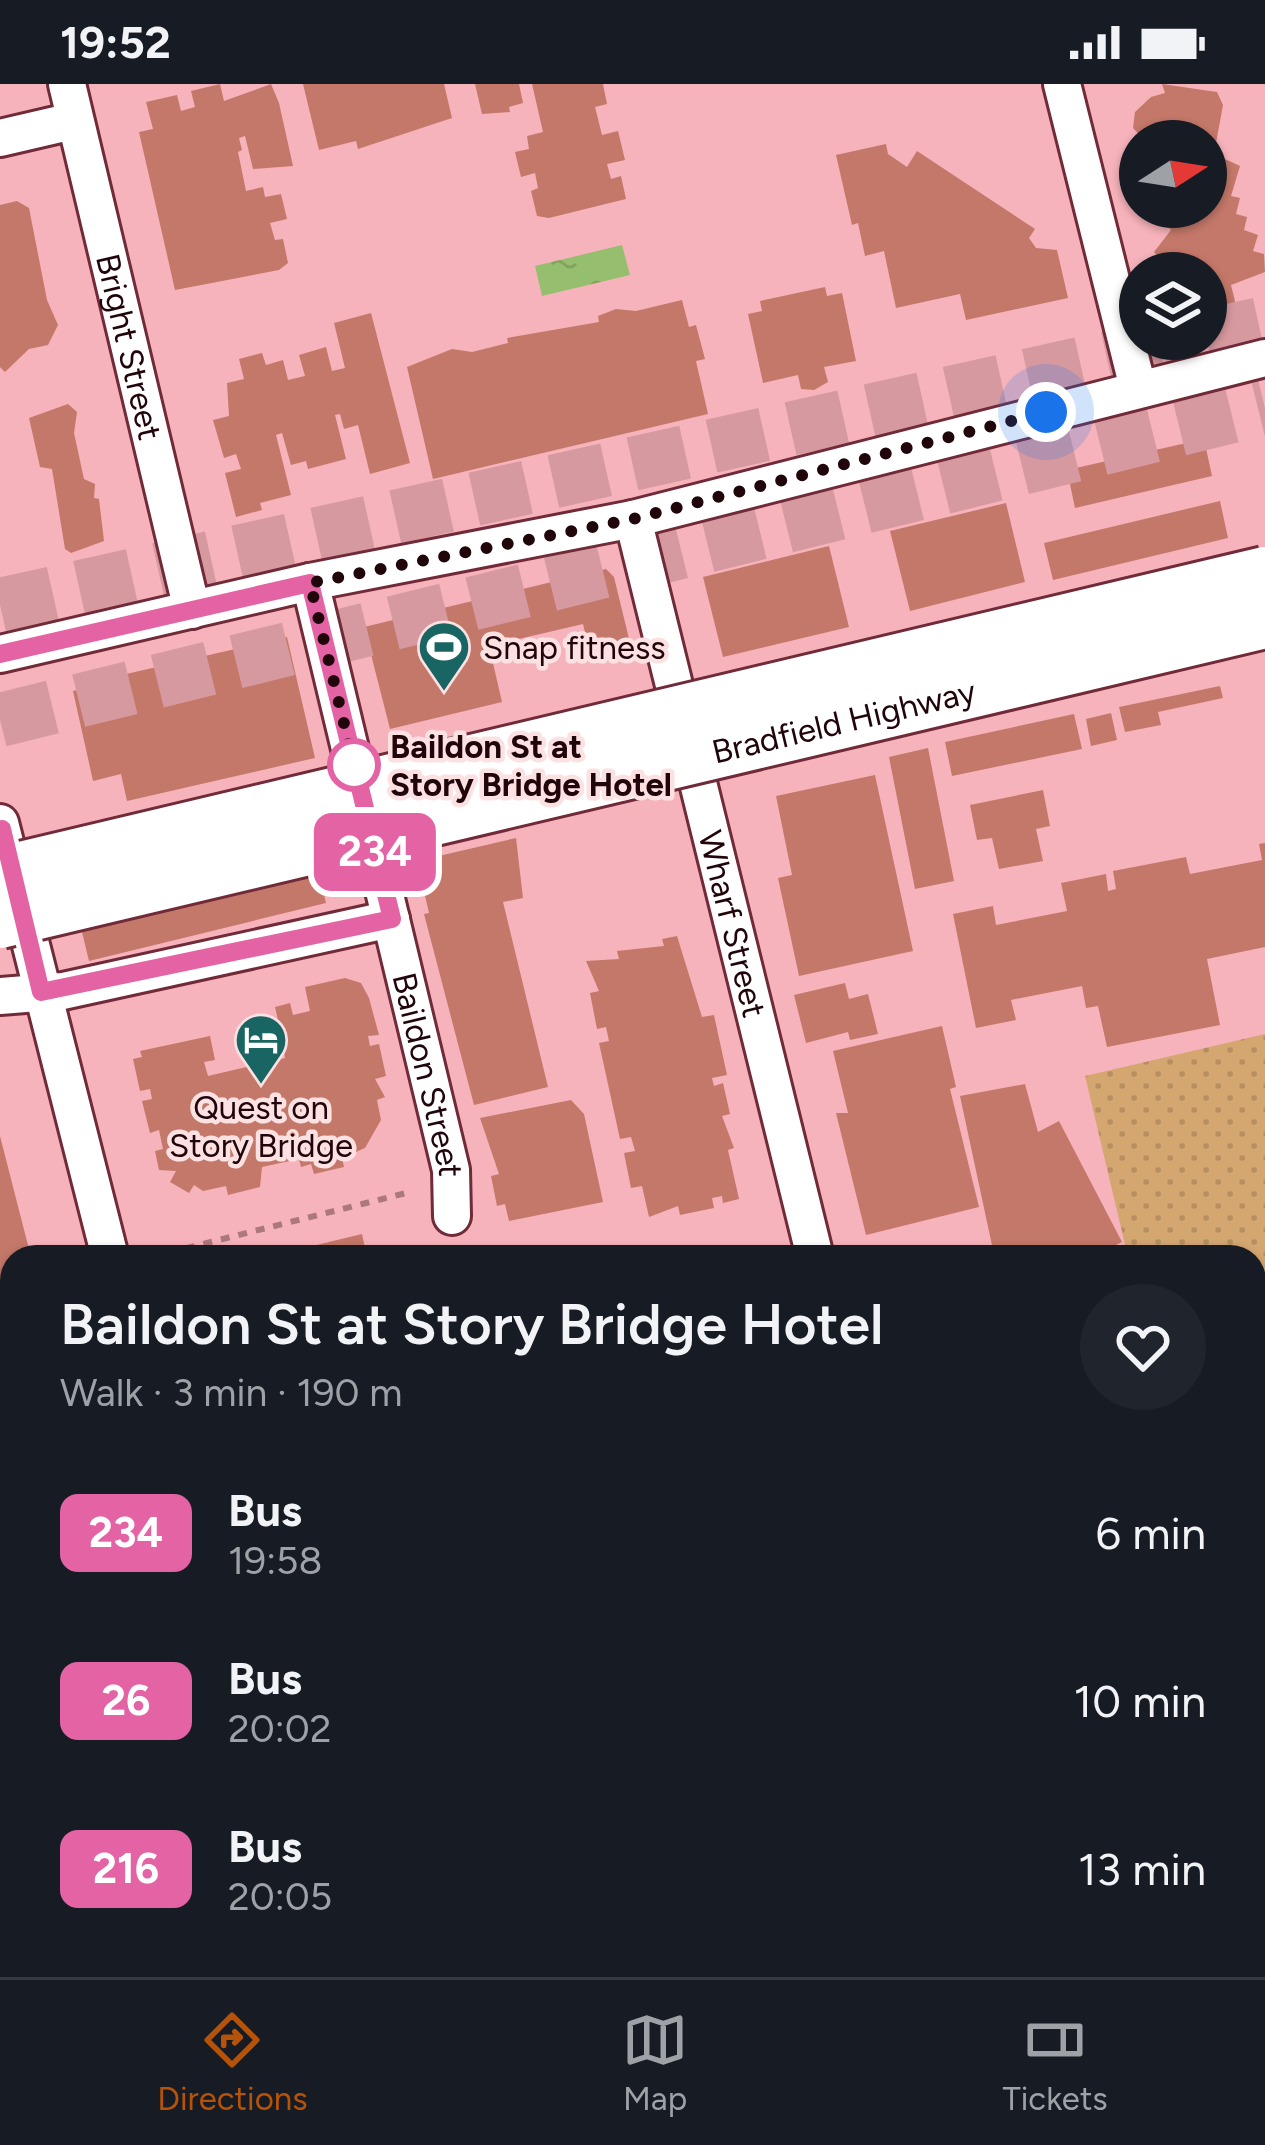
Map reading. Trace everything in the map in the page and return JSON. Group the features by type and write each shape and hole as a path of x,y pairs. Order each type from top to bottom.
{"highway":[{"name":"Bradfield Highway","path":"0,874 1265,574"},
{"name":"Bradfield Highway","path":"0,921 1265,621"}],"street":[{"name":"Bright Street","path":"67,84 192,610"},
{"path":"1062,84 1138,388"},
{"path":"0,138 73,121"},
{"path":"0,654 310,583 633,519 1265,358"},
{"name":"Wharf Street","path":"633,519 812,1245"},
{"name":"Baildon Street","path":"310,583 451,1170 452,1216"},
{"path":"0,823 107,1245"},
{"path":"0,996 41,992 392,919"}],"path":[{"path":"199,1245 410,1192"}],"shaded area":[{"path":"1265,1034 1265,1245 1125,1245 1085,1076"}],"water":[{"path":"622,245 630,275 542,296 535,266"}],"building":[{"path":"220,84 224,101 271,84 279,103 293,166 253,169 245,136 239,138 242,150 238,152 246,191 263,187 265,197 281,194 287,219 270,223 275,240 283,239 288,263 279,270 175,290 139,132 153,129 146,102 177,95 181,111 195,107 191,91"},
{"path":"303,84 444,84 452,118 358,149 356,141 319,150"},
{"path":"475,84 519,84 523,103 509,107 510,112 482,114"},
{"path":"532,84 603,84 607,104 595,107 602,135 618,131 625,160 607,164 611,179 621,176 626,199 549,218 537,216 531,191 538,188 535,173 521,177 515,152 529,149 527,136 543,132"},
{"path":"1162,84 1217,92 1223,105 1220,120 1134,120 1135,112 1151,97 1165,93"},
{"path":"886,144 888,154 907,167 917,151 1035,229 1029,238 1036,248 1057,250 1068,298 966,320 960,294 896,308 884,251 865,256 858,223 852,225 836,155"},
{"path":"1227,160 1240,166 1231,196 1240,198 1236,214 1247,217 1244,230 1258,235 1253,251 1264,254 1265,272 1231,285 1236,305 1227,307 1227,252 1154,252 1171,230 1227,228"},
{"path":"17,201 29,208 47,300 58,325 48,345 29,349 5,372 0,367 0,205"},
{"path":"825,287 827,296 842,293 856,361 824,367 828,382 814,390 801,389 798,375 763,383 748,314 762,311 760,301"},
{"path":"682,300 689,327 696,325 705,359 696,361 708,414 433,479 407,367 452,349 472,352 508,343 507,338 599,322 598,316 616,309 636,311"},
{"path":"371,313 410,463 370,474 358,425 344,429 340,414 335,415 346,459 308,469 306,461 291,465 282,433 276,435 291,495 260,503 262,510 236,517 225,473 241,469 236,454 224,458 213,420 229,416 227,383 244,379 239,359 262,353 266,365 283,360 288,380 305,376 299,355 326,347 332,371 345,368 334,323"},
{"path":"68,404 77,412 74,433 84,479 95,484 104,541 71,553 65,549 52,469 40,467 29,418"},
{"path":"1204,439 1212,476 1075,508 1067,470"},
{"path":"1220,501 1228,538 1053,580 1044,543"},
{"path":"1006,503 1025,582 910,611 890,531"},
{"path":"829,546 849,627 723,657 703,577"},
{"path":"606,569 614,577 631,647 591,657 583,624 489,646 502,702 390,729 364,627"},
{"path":"287,637 315,758 127,801 121,774 93,781 73,691 101,685 100,680"},
{"path":"1220,686 1223,698 1158,712 1161,725 1125,732 1119,707"},
{"path":"1111,713 1117,740 1091,746 1086,719"},
{"path":"1074,714 1082,749 952,776 945,742"},
{"path":"928,748 954,881 915,889 889,757"},
{"path":"875,775 913,951 799,976 778,878 792,875 776,796"},
{"path":"1043,790 1050,826 1036,829 1043,861 999,869 992,838 977,840 970,805"},
{"path":"299,791 326,903 89,961 62,849"},
{"path":"516,838 523,898 503,902 548,1087 474,1105 424,914 429,913 417,861"},
{"path":"1265,843 1265,947 1207,959 1220,1025 1107,1047 1098,1006 1086,1008 1082,986 1011,1000 1016,1020 976,1028 953,914 993,906 996,925 1067,911 1061,883 1106,874 1108,891 1116,889 1113,871 1186,857 1190,874 1262,860 1259,844"},
{"path":"677,936 702,1017 714,1015 727,1075 712,1078 714,1086 723,1083 730,1114 722,1116 734,1148 728,1150 739,1199 723,1203 722,1196 712,1198 714,1208 680,1215 678,1206 649,1217 642,1186 631,1188 624,1153 635,1151 631,1137 620,1139 599,1043 609,1041 606,1027 597,1029 590,993 599,991 586,961 619,959 617,951 664,946 662,939"},
{"name":"Quest on Story Bridge","path":"345,978 361,983 369,998 379,1035 368,1036 370,1046 379,1044 386,1076 375,1079 385,1097 377,1100 381,1120 365,1148 342,1158 344,1167 314,1174 311,1164 301,1167 299,1159 262,1167 260,1187 228,1195 226,1186 203,1191 194,1185 189,1193 170,1182 176,1171 159,1170 155,1151 163,1149 159,1130 150,1133 142,1101 152,1099 150,1089 140,1091 133,1059 142,1057 140,1051 210,1036 215,1060 204,1062 208,1076 285,1058 283,1046 266,1050 262,1033 280,1029 275,1007 290,1003 293,1015 310,1011 305,987"},
{"path":"845,983 849,999 868,994 878,1034 850,1040 848,1032 806,1043 794,995"},
{"path":"942,1026 956,1087 950,1089 979,1207 866,1235 836,1113 848,1113 833,1051"},
{"path":"1025,1084 1038,1132 1059,1121 1122,1242 992,1245 960,1096"},
{"path":"571,1100 584,1114 603,1202 509,1221 505,1204 497,1206 491,1176 499,1174 480,1118"},
{"path":"0,1136 28,1245 0,1245"},
{"path":"362,1234 364,1245 316,1245"}],"tunnel":[{"path":"1227,331 1265,323"},
{"path":"0,605 1119,355"},
{"path":"0,720 1265,408"}],"bus line":[{"name":"234","path":"0,654 310,583 392,919 41,992 2,829"}],"place":[{"name":"Snap fitness","path":"444,693"},
{"name":"Baildon St at Story Bridge Hotel","path":"354,765"},
{"name":"Quest on Story Bridge","path":"261,1086"}],"route":[{"path":"354,765 310,583 633,519 1046,412"}]}
